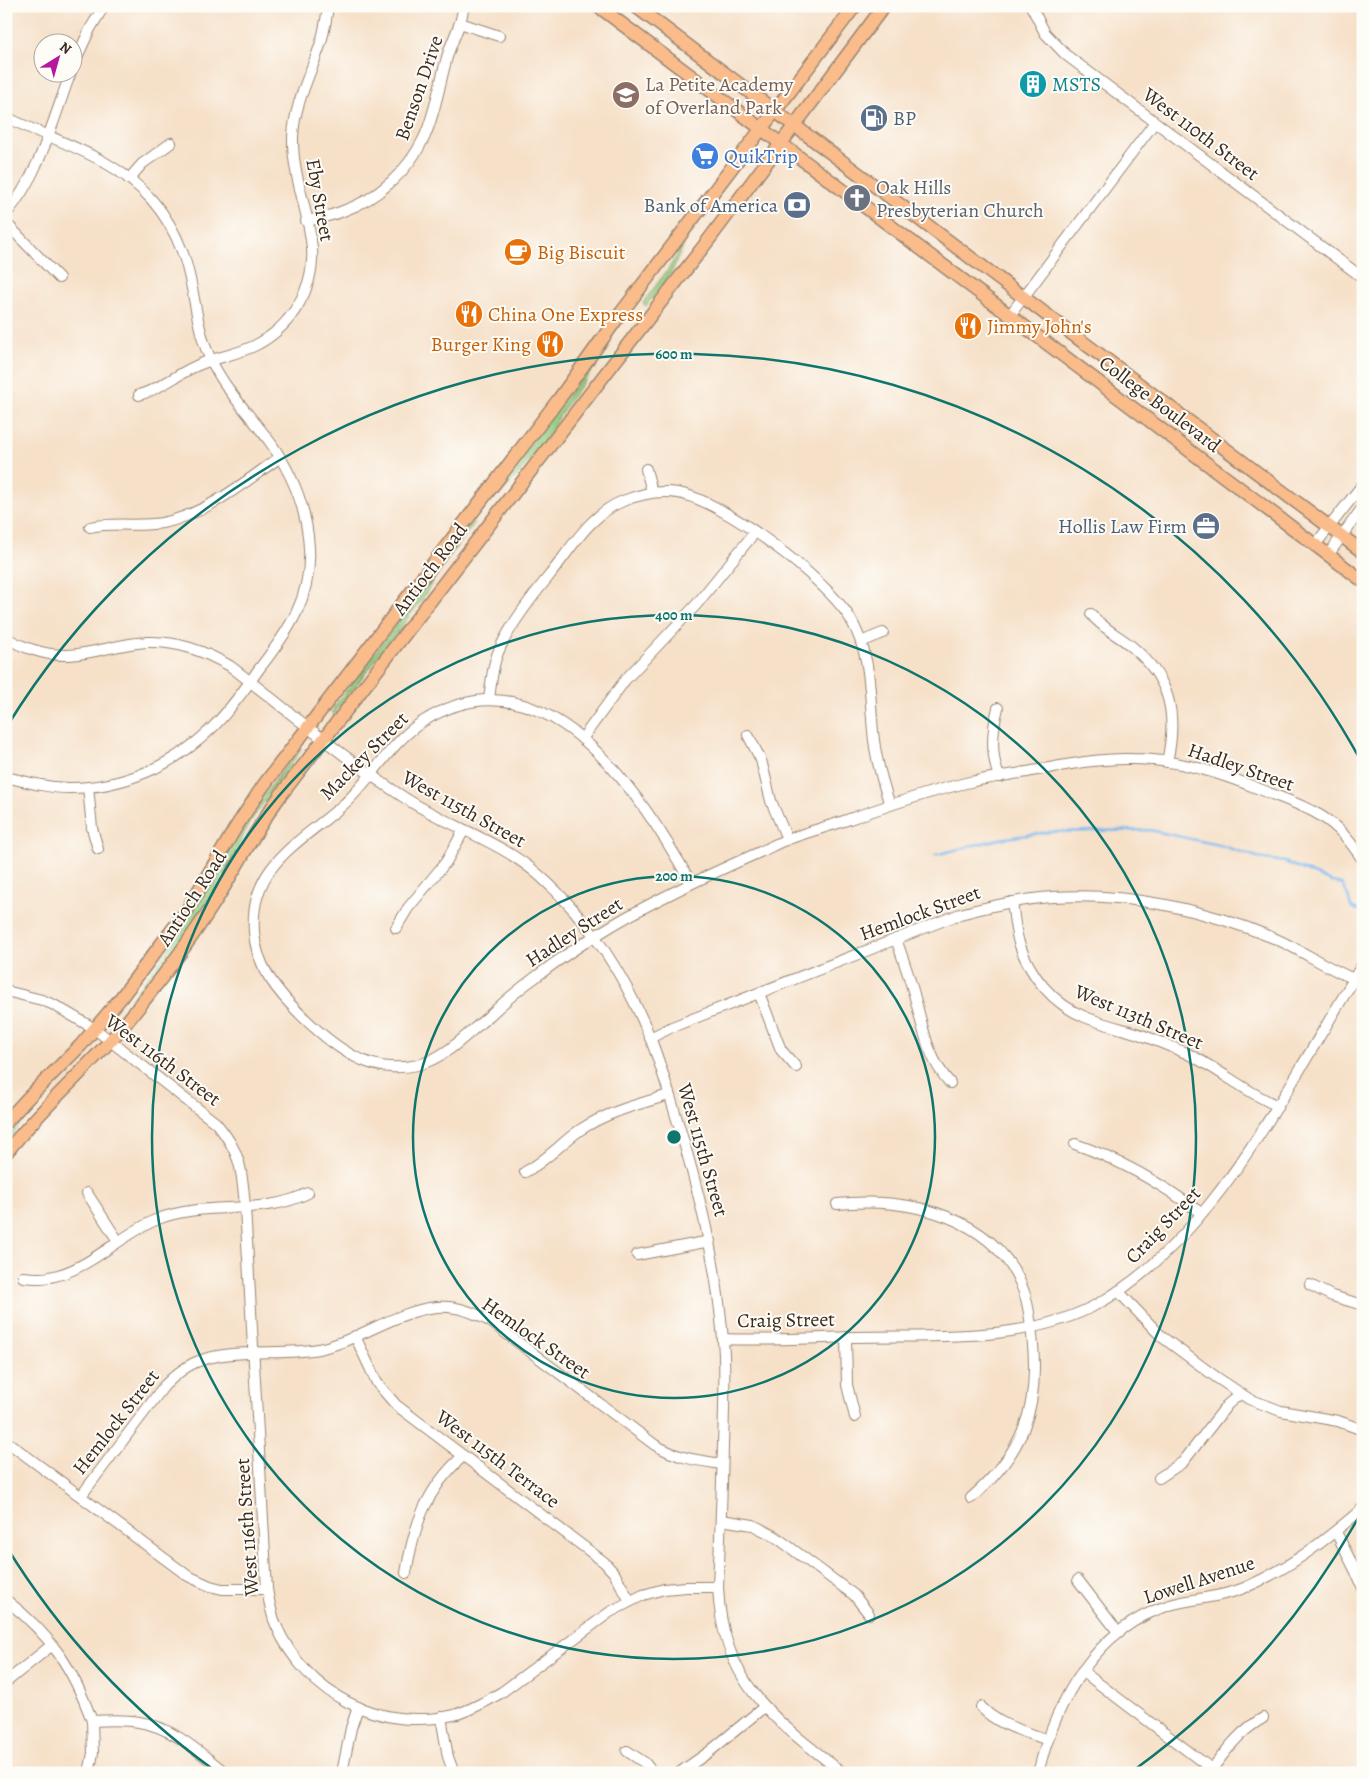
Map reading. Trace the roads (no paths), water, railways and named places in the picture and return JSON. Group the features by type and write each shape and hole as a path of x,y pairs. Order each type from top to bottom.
{"main road":[{"name":"College Boulevard","path":"598,6 1363,581"},
{"name":"College Boulevard","path":"635,6 1363,552"},
{"name":"Antioch Road","path":"6,1122 95,1029 120,999 180,920 249,807 308,727 855,6"},
{"name":"Antioch Road","path":"6,1153 33,1122 111,1041 191,938 216,901 266,816 781,144 884,6"}],"street":[{"path":"82,46 104,6"},
{"name":"Eby Street","path":"139,396 157,389 198,365 256,345 272,336 295,310 307,285 311,268 312,250 295,174 293,135 298,105 326,27 328,6"},
{"name":"Benson Drive","path":"306,221 343,212 367,200 385,188 399,175 414,156 431,118 449,49 460,23 464,6"},
{"name":"West 110th Street","path":"1030,6 1045,33 1057,47 1363,278"},
{"name":"Benson Drive","path":"460,23 499,36"},
{"path":"6,214 34,172 67,82"},
{"path":"6,117 88,153 104,162 129,179 150,198 165,216 183,253 199,326 212,361 227,389 270,442 289,474 302,508 310,550 305,592 298,612 281,641 214,727 195,744 174,759 152,770 104,785 69,788 6,777"},
{"path":"1010,315 1155,122"},
{"path":"129,179 142,164 171,143"},
{"path":"6,223 59,278"},
{"path":"90,526 112,524 141,525 161,523 179,518 215,502 279,458"},
{"path":"646,469 652,492"},
{"path":"1315,545 1363,484"},
{"path":"691,884 665,836 628,784 582,739 539,710 521,704 489,699 494,666 500,648 512,628 543,584 597,517 622,501 652,492 678,493 709,504 755,532 795,562 828,591 850,619 861,642 869,672 873,733 877,760 890,805"},
{"path":"1328,555 1363,507"},
{"path":"582,739 625,680 696,605 755,532"},
{"path":"1091,614 1107,630 1143,656 1154,668 1164,686 1172,718 1167,762"},
{"path":"861,642 883,632"},
{"name":"West 115th Street","path":"6,637 24,647 56,655 80,655 147,642 178,644 212,656 230,666 308,727 411,802 512,855 540,875 570,907 594,937 621,978 650,1038 670,1095 710,1241 718,1286 723,1338 724,1385 718,1587 721,1616 726,1638 735,1662 746,1683 764,1707 792,1734 843,1773"},
{"name":"Mackey Street","path":"306,1019 276,986 261,961 254,934 254,907 263,881 277,860 349,799 404,736 439,712 489,699"},
{"path":"998,708 994,729 993,751 995,767 999,777"},
{"path":"748,735 761,760 771,801 787,840"},
{"name":"Hadley Street","path":"306,1019 344,1051 361,1060 386,1067 418,1065 448,1051 533,979 594,937 651,903 787,840 890,805 968,783 1101,760 1131,758 1167,762 1202,768 1222,774 1325,818 1337,828 1363,860"},
{"path":"88,787 92,828 98,849"},
{"path":"396,928 408,908 446,862 464,830"},
{"name":"Hemlock Street","path":"650,1038 672,1027 759,992 960,914 987,906 1053,897 1095,897 1136,900 1216,917 1303,952 1354,979"},
{"name":"West 113th Street","path":"1012,902 1019,941 1025,958 1044,988 1057,1000 1085,1017 1163,1043 1192,1056 1263,1100 1278,1106"},
{"path":"896,939 930,1052 937,1066 950,1083"},
{"name":"Craig Street","path":"723,1338 997,1334 1067,1318 1092,1307 1154,1265 1201,1213 1247,1152 1278,1106 1363,963"},
{"name":"West 116th Street","path":"7,991 48,1002 95,1029 203,1112 226,1136 241,1165 267,1588 271,1612 285,1644 302,1668 330,1692 343,1701 384,1716 403,1719 423,1719 455,1714 484,1703 610,1612 630,1601 664,1589 718,1587"},
{"path":"759,992 781,1050 796,1067"},
{"path":"525,1172 538,1166 580,1130 600,1118 670,1095"},
{"path":"1075,1144 1121,1162 1157,1182 1201,1213"},
{"path":"86,1193 118,1241"},
{"path":"23,1277 60,1275 86,1262 141,1227 177,1213 245,1206 270,1206 308,1193"},
{"path":"837,1204 872,1202 914,1207 943,1215 971,1227 994,1246 1017,1275 1028,1306 1035,1363 1034,1388 1030,1409 1023,1430 1003,1467 971,1498"},
{"name":"West 115th Street","path":"637,1255 710,1241"},
{"path":"1310,1285 1332,1296 1363,1305"},
{"path":"1118,1291 1162,1337 1240,1394 1264,1406 1281,1411 1338,1421 1363,1430"},
{"name":"Hemlock Street","path":"81,1496 164,1386 187,1367 216,1356 318,1349 398,1318 437,1307 468,1311 490,1322 655,1446 684,1458 722,1464"},
{"name":"West 115th Terrace","path":"355,1336 372,1373 384,1392 396,1405 604,1562 614,1573 630,1601"},
{"path":"846,1337 847,1385 855,1417"},
{"path":"1159,1478 1183,1462 1228,1404 1240,1394"},
{"path":"6,1440 188,1576 222,1589 267,1588"},
{"path":"406,1573 419,1517 432,1492 447,1470 463,1456"},
{"name":"Lowell Avenue","path":"1038,1773 1048,1740 1063,1703 1096,1652 1118,1632 1150,1612 1171,1605 1218,1596 1242,1589 1272,1575 1292,1564 1336,1532 1363,1508"},
{"path":"721,1520 753,1525 776,1537 854,1595 869,1614"},
{"path":"1336,1532 1356,1570 1363,1588"},
{"path":"1078,1580 1118,1632"},
{"path":"6,1600 31,1621 52,1645 70,1670 83,1694 92,1721 93,1753 89,1773"},
{"path":"6,1682 52,1645"},
{"path":"1082,1671 1215,1771 1240,1734 1250,1725 1263,1718"},
{"path":"342,1773 351,1728 358,1707"},
{"path":"679,1773 709,1752 764,1707"},
{"path":"981,1707 992,1717 1007,1725 1048,1740"},
{"path":"441,1717 448,1757 454,1773"},
{"path":"92,1721 126,1720 158,1727 176,1736 226,1773"},
{"path":"627,1751 645,1763 653,1773"}],"waterway":[{"path":"935,855 999,839 1049,832 1149,830 1219,845 1264,859 1285,862 1332,882 1342,884 1351,907 1358,910"}],"place":[{"name":"MSTS","path":"1033,84"},
{"name":"La Petite Academy of Overland Park","path":"626,95"},
{"name":"BP","path":"874,118"},
{"name":"QuikTrip","path":"705,156"},
{"name":"Oak Hills Presbyterian Church","path":"857,198"},
{"name":"Bank of America","path":"797,205"},
{"name":"Big Biscuit","path":"518,252"},
{"name":"China One Express","path":"469,314"},
{"name":"Jimmy John's","path":"968,326"},
{"name":"Burger King","path":"550,344"},
{"name":"Hollis Law Firm","path":"1206,526"}]}
